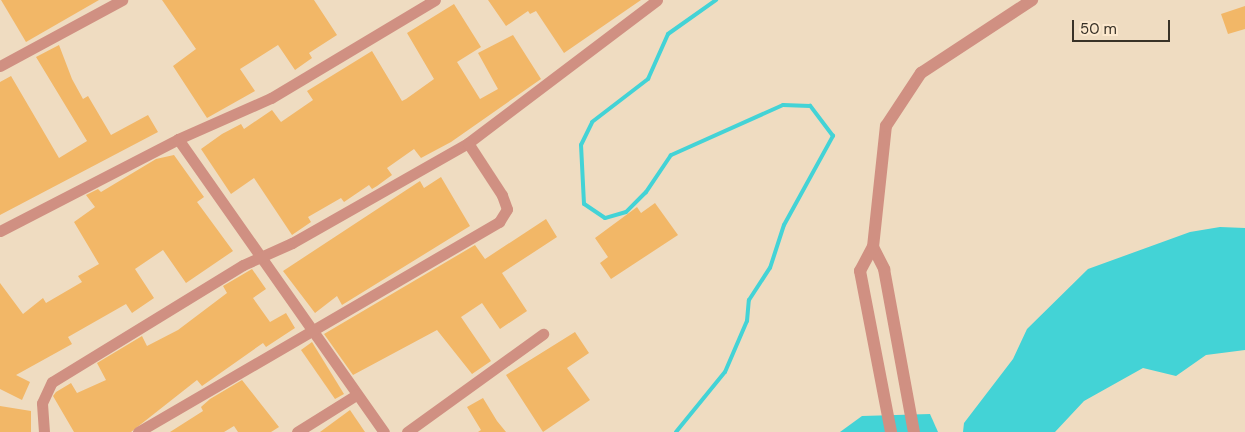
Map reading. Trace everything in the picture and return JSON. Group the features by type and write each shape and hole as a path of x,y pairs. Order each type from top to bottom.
{"street":[{"path":"0,66 122,0"},
{"path":"0,231 178,139 271,98 435,0"},
{"path":"44,432 42,403 52,382 263,254 292,243 468,143 657,0"},
{"path":"891,432 860,271 873,246 886,126 921,73 1032,0"},
{"path":"178,139 263,254 312,331 384,432"},
{"path":"138,432 499,222 507,209 502,195 468,143"},
{"path":"873,246 884,269 914,432"},
{"path":"407,432 543,334"},
{"path":"298,432 356,394"}],"water":[{"path":"1220,227 1245,228 1245,350 1206,355 1176,376 1143,368 1084,401 1055,432 963,432 964,423 1013,359 1027,329 1088,269 1190,232"},
{"path":"930,414 938,432 840,432 862,416"}],"building":[{"path":"1,0 99,0 26,42"},
{"path":"162,0 314,0 337,35 309,53 312,58 295,70 278,45 240,69 255,91 207,118 173,66 196,49"},
{"path":"488,0 641,0 564,53 536,11 530,14 528,11 506,26"},
{"path":"454,4 481,47 457,62 480,99 498,89 478,53 513,35 541,79 451,142 421,158 414,149 387,168 392,175 377,186 372,189 369,185 344,202 341,198 308,217 311,222 292,235 254,178 231,194 201,149 222,134 241,124 244,129 272,110 281,122 313,100 307,91 372,51 402,101 406,99 434,79 407,33"},
{"path":"1245,6 1245,29 1228,34 1221,14"},
{"path":"59,45 72,79 83,99 88,96 111,135 148,115 158,132 0,215 0,82 11,76 59,158 87,141 36,57"},
{"path":"174,155 204,197 197,202 233,251 186,283 163,250 135,269 154,298 132,313 126,304 68,337 72,344 16,375 30,382 22,400 0,389 0,283 23,314 43,298 46,303 82,282 78,276 99,264 74,222 95,207 86,195 98,189 101,192 156,159"},
{"path":"441,177 470,226 342,305 337,296 315,313 283,271 420,181 424,188"},
{"path":"655,203 678,235 611,279 600,263 608,257 595,238 637,207 641,213"},
{"path":"546,219 557,237 502,273 527,311 500,329 482,303 461,317 491,361 472,374 437,330 353,375 324,334 475,245 485,259"},
{"path":"252,269 266,289 253,298 270,322 286,313 295,328 266,347 263,343 202,386 197,380 131,432 74,432 53,396 56,392 71,383 77,393 106,380 97,363 142,336 147,346 178,330 227,293 223,286"},
{"path":"575,332 589,353 567,368 590,400 543,432 506,375"},
{"path":"312,342 344,394 335,399 301,350"},
{"path":"242,380 279,427 271,432 238,432 234,426 224,432 170,432 203,411 201,407 210,399"},
{"path":"483,398 506,432 478,432 481,430 467,407"},
{"path":"0,406 31,411 31,432 0,432"},
{"path":"350,410 365,432 320,432"}],"waterway":[{"path":"676,432 725,372 747,321 749,300 770,268 784,225 833,136 810,106 783,105 671,155 646,192 626,212 605,218 584,204 581,145 592,122 648,79 668,34 716,0"}]}
